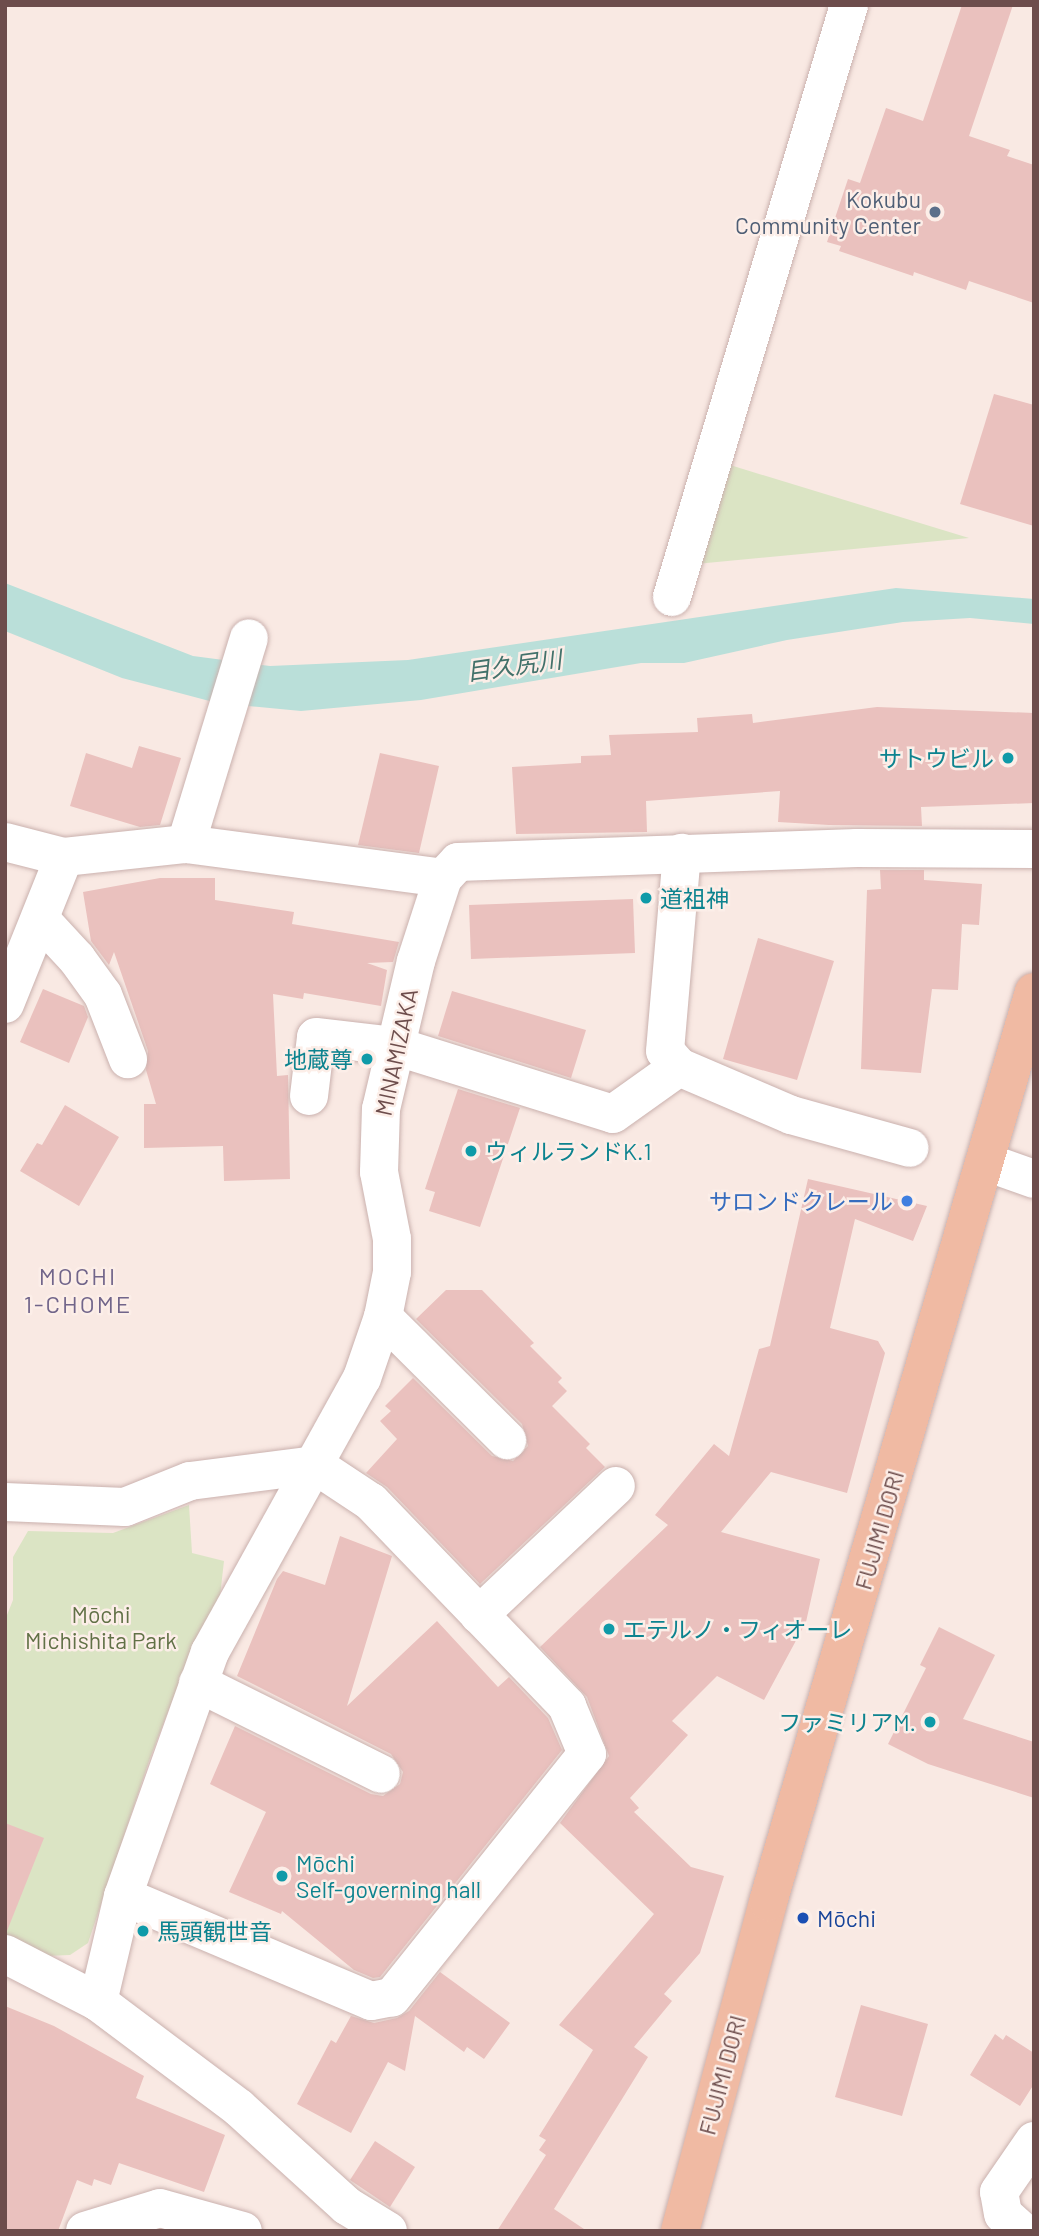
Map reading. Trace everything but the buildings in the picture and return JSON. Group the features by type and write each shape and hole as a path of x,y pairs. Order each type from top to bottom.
{"main road":[{"name":"FUJIMI DORI","path":"680,2231 768,1902 1034,992"}],"street":[{"path":"672,597 849,5"},
{"path":"186,844 225,725 249,638"},
{"path":"5,842 64,857 186,844 443,878 458,862 682,853 1034,849"},
{"path":"682,853 665,1051 679,1067 791,1115 910,1148"},
{"path":"5,1004 64,857"},
{"name":"MINAMIZAKA","path":"98,2002 123,1896 210,1652 362,1378 383,1317 392,1239 379,1172 381,1108 416,961 443,878"},
{"path":"40,919 77,959 103,995 128,1059"},
{"path":"309,1096 316,1037 395,1046 613,1114 679,1067"},
{"path":"986,1162 1034,1179"},
{"path":"383,1317 507,1440"},
{"path":"5,1502 125,1507 190,1481 315,1465 371,1502 567,1706 587,1754 391,1997 371,2001 123,1896"},
{"path":"479,1615 616,1486"},
{"path":"198,1683 381,1774"},
{"path":"5,1954 98,2002 239,2108 347,2206 388,2231"},
{"path":"1021,2231 1003,2214 999,2193 1034,2141"},
{"path":"85,2231 160,2208 243,2231"}],"green space":[{"path":"730,465 969,538 696,564"},
{"name":"Mōchi Michishita Park","path":"189,1505 192,1553 224,1561 220,1596 191,1652 149,1761 88,1943 70,1955 46,1956 5,1935 5,1620 13,1600 13,1557 28,1531 113,1533"}],"water":[{"name":"目久尻川","path":"5,583 193,656 270,666 408,660 896,588 1034,599 1034,624 970,618 903,622 787,640 684,663 641,663 421,700 301,711 217,703 122,678 5,631"}],"place":[{"name":"Kokubu Community Center","path":"935,212"},
{"name":"サトウビル","path":"1008,758"},
{"name":"道祖神","path":"646,898"},
{"name":"地蔵尊","path":"367,1059"},
{"name":"ウィルランドK.1","path":"471,1151"},
{"name":"サロンドクレール","path":"907,1201"},
{"name":"エテルノ・フィオーレ","path":"609,1629"},
{"name":"ファミリアM.","path":"930,1722"},
{"name":"Mōchi Self-governing hall","path":"282,1876"},
{"name":"Mōchi","path":"803,1918"},
{"name":"馬頭観世音","path":"143,1931"}],"district":[{"name":"MOCHI 1-CHOME","path":"78,1290"}]}
